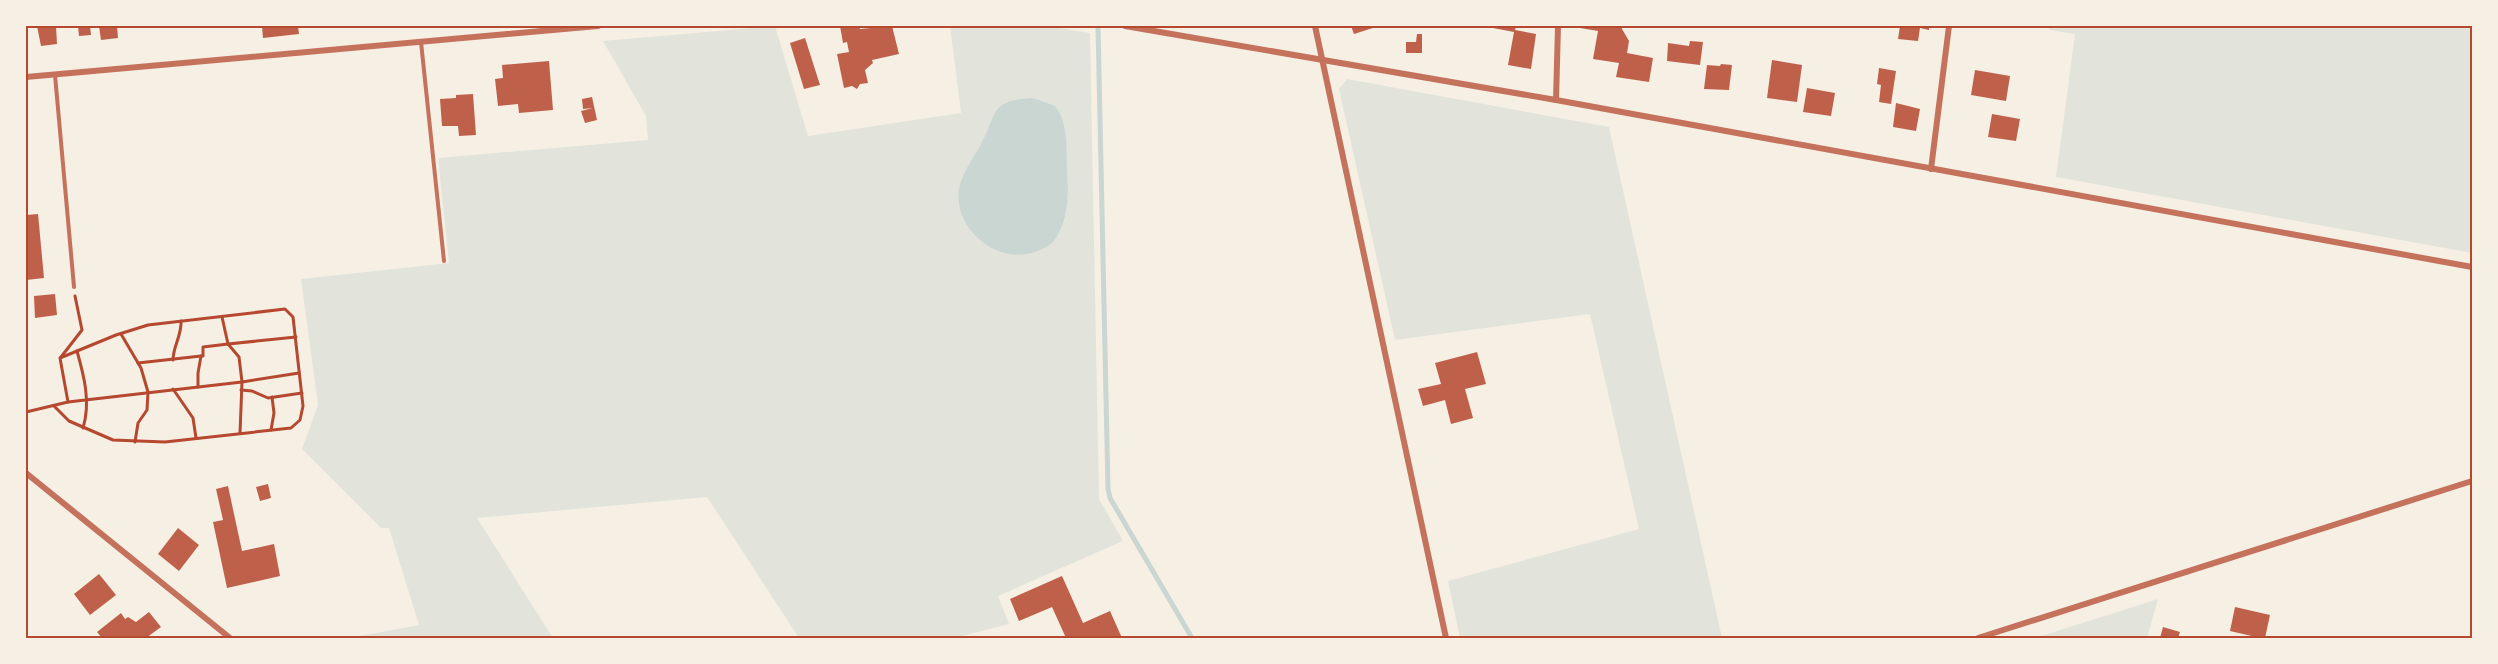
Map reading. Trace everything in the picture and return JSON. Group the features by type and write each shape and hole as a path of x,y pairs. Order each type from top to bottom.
{"street":[{"path":"26,77 598,26"},
{"path":"1125,26 1556,100 2472,267"},
{"path":"1315,26 1446,639"},
{"path":"1556,100 1558,26"},
{"path":"1931,169 1949,26"},
{"path":"26,473 230,639"},
{"path":"1978,639 2472,481"}],"lane":[{"path":"421,42 444,261"},
{"path":"55,74 74,286"}],"path":[{"path":"68,402 60,358 82,330 74,286"},
{"path":"54,406 69,422 113,440 135,442 291,428 300,420 303,406 293,317 285,309 148,325 121,333 60,358"},
{"path":"222,316 228,344 239,357 242,382 240,434"},
{"path":"173,360 174,347 182,328 181,321"},
{"path":"121,333 146,379 148,392 147,410 138,423 135,442"},
{"path":"198,387 203,347 296,338"},
{"path":"77,351 87,398 87,416 83,428"},
{"path":"138,363 201,356"},
{"path":"26,412 87,398 242,382 300,373"},
{"path":"173,389 192,418 196,438"},
{"path":"241,390 272,397 302,393"},
{"path":"271,430 274,413 272,397"}],"shaded area":[{"path":"775,26 808,136 961,113 950,26 1047,26 1090,33 1099,499 1123,541 998,596 1009,624 955,638 799,638 707,497 477,518 553,638 349,638 419,625 389,528 381,528 302,449 318,405 301,279 449,263 438,158 648,140 646,116 603,41"},
{"path":"2049,26 2472,26 2472,253 2056,177 2075,34 2049,30"},
{"path":"1347,79 1609,127 1722,638 1460,638 1448,581 1639,529 1590,314 1395,340 1339,89"},
{"path":"1033,98 1055,106 1063,121 1068,190 1065,218 1058,234 1049,245 1022,255 1008,254 994,249 971,231 963,218 959,204 959,189 964,173 979,148 996,111 1008,102"},
{"path":"2158,599 2147,638 2035,638"}],"building":[{"path":"37,26 56,26 57,44 41,46"},
{"path":"78,26 90,26 91,35 79,36"},
{"path":"99,26 117,26 118,38 101,40"},
{"path":"262,26 298,26 299,34 263,38"},
{"path":"840,26 859,26 860,29 892,26 899,54 872,60 873,63 865,70 868,83 860,84 857,89 852,86 844,88 837,54 849,52 847,42 843,43"},
{"path":"1351,26 1379,26 1354,34"},
{"path":"1494,26 1516,26 1515,30 1536,34 1531,69 1508,65 1514,32 1493,28"},
{"path":"1580,26 1622,26 1629,41 1627,53 1653,58 1649,82 1616,77 1619,63 1593,59 1598,31 1580,28"},
{"path":"1900,26 1929,26 1929,30 1920,28 1918,41 1898,39"},
{"path":"1417,34 1422,34 1422,53 1406,53 1406,42 1416,42"},
{"path":"805,38 820,85 804,89 790,43"},
{"path":"1690,41 1703,42 1700,65 1667,61 1668,43 1689,46"},
{"path":"1772,60 1802,65 1797,102 1767,98"},
{"path":"549,61 553,110 519,113 518,104 498,106 495,79 503,78 502,65"},
{"path":"1721,64 1732,65 1729,90 1704,89 1707,65 1720,66"},
{"path":"1879,68 1896,71 1891,104 1879,102 1881,85 1877,84"},
{"path":"1975,70 2010,76 2006,101 1971,95"},
{"path":"1807,88 1835,93 1831,116 1803,112"},
{"path":"473,94 476,135 459,136 458,126 442,126 440,99"},
{"path":"592,97 597,120 585,123 581,111 593,108 583,109 582,99"},
{"path":"1896,103 1920,109 1916,131 1893,127"},
{"path":"1992,114 2020,119 2016,141 1988,137"},
{"path":"38,214 44,278 26,280 26,215"},
{"path":"55,294 57,315 35,318 34,296"},
{"path":"1477,352 1486,384 1465,389 1473,418 1451,424 1445,400 1423,406 1418,389 1441,384 1435,363"},
{"path":"268,484 271,498 260,501 256,487"},
{"path":"228,486 242,551 274,544 280,576 227,588 213,522 223,520 216,489"},
{"path":"178,528 199,545 179,571 158,554"},
{"path":"99,574 116,595 90,615 74,594"},
{"path":"1062,576 1083,623 1110,611 1122,638 1066,638 1052,607 1019,621 1010,599"},
{"path":"2235,607 2270,615 2265,638 2255,638 2230,631"},
{"path":"149,612 161,627 146,638 137,636 102,638 97,632 121,613 125,619 128,617 136,622"},
{"path":"2163,627 2180,632 2178,638 2160,638"}],"waterway":[{"path":"1098,26 1108,489 1110,498 1192,638"}]}
